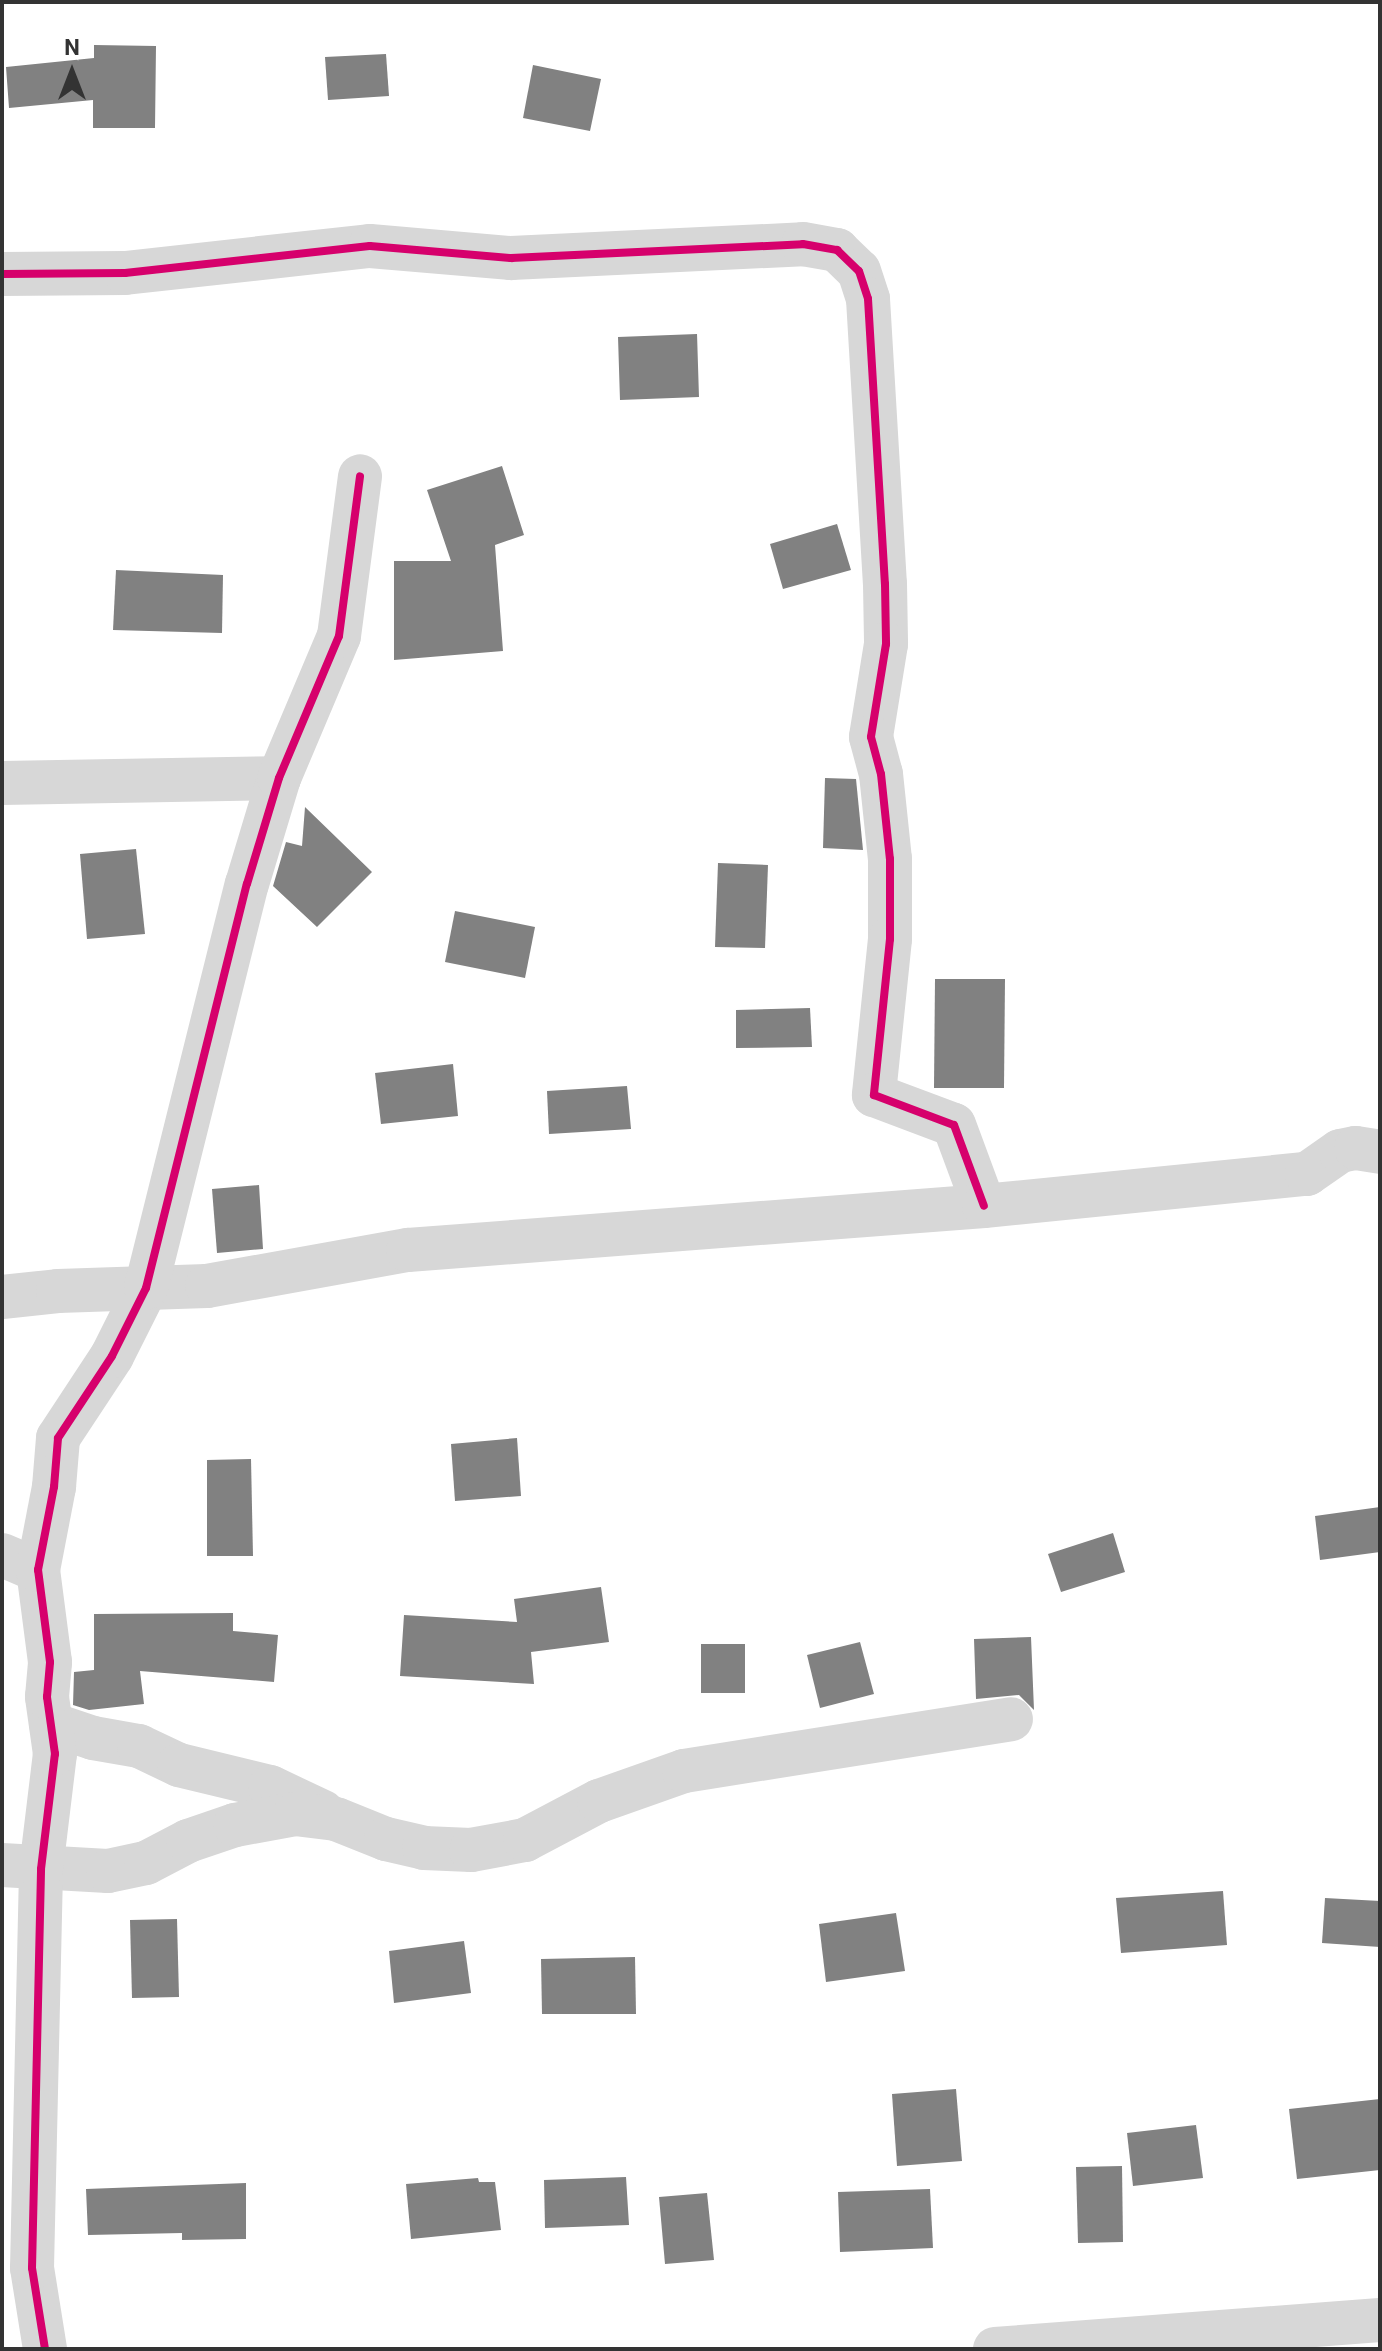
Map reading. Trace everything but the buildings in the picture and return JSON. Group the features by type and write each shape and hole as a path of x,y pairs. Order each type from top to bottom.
{"street":[{"path":"2,274 125,273 370,246 511,258 803,244 837,250 848,260 859,271 868,299 885,584 886,644 871,737 881,774 890,859 890,939 874,1095 954,1125 984,1206"},
{"path":"45,2349 32,2268 22,1867 55,1754 47,1697 50,1662 20,1562 54,1487 58,1438 112,1356 146,1288 247,884 279,778 339,636 360,476"},
{"path":"2,783 279,778"},
{"path":"2,1297 207,1286 408,1250 984,1206 1307,1174 1340,1151 1356,1148 1380,1152"},
{"path":"51,1724 93,1738 139,1746 179,1765 270,1787 386,1839 424,1848 471,1850 525,1840 599,1801 684,1771 1011,1719"},
{"path":"22,1867 108,1871 146,1863 188,1841 235,1825 295,1814 336,1819"},
{"path":"995,2349 1380,2320"}],"cycle path":[{"path":"2,274 125,273 370,246 511,258 803,244 837,250 859,271 868,299 885,584 886,644 871,737 881,774 890,859 890,939 874,1095 954,1125 984,1206"},
{"path":"45,2349 32,2268 41,1869 55,1754 47,1697 50,1662 38,1570 54,1487 58,1438 112,1356 146,1288 247,884 279,778 339,636 360,476"}]}
